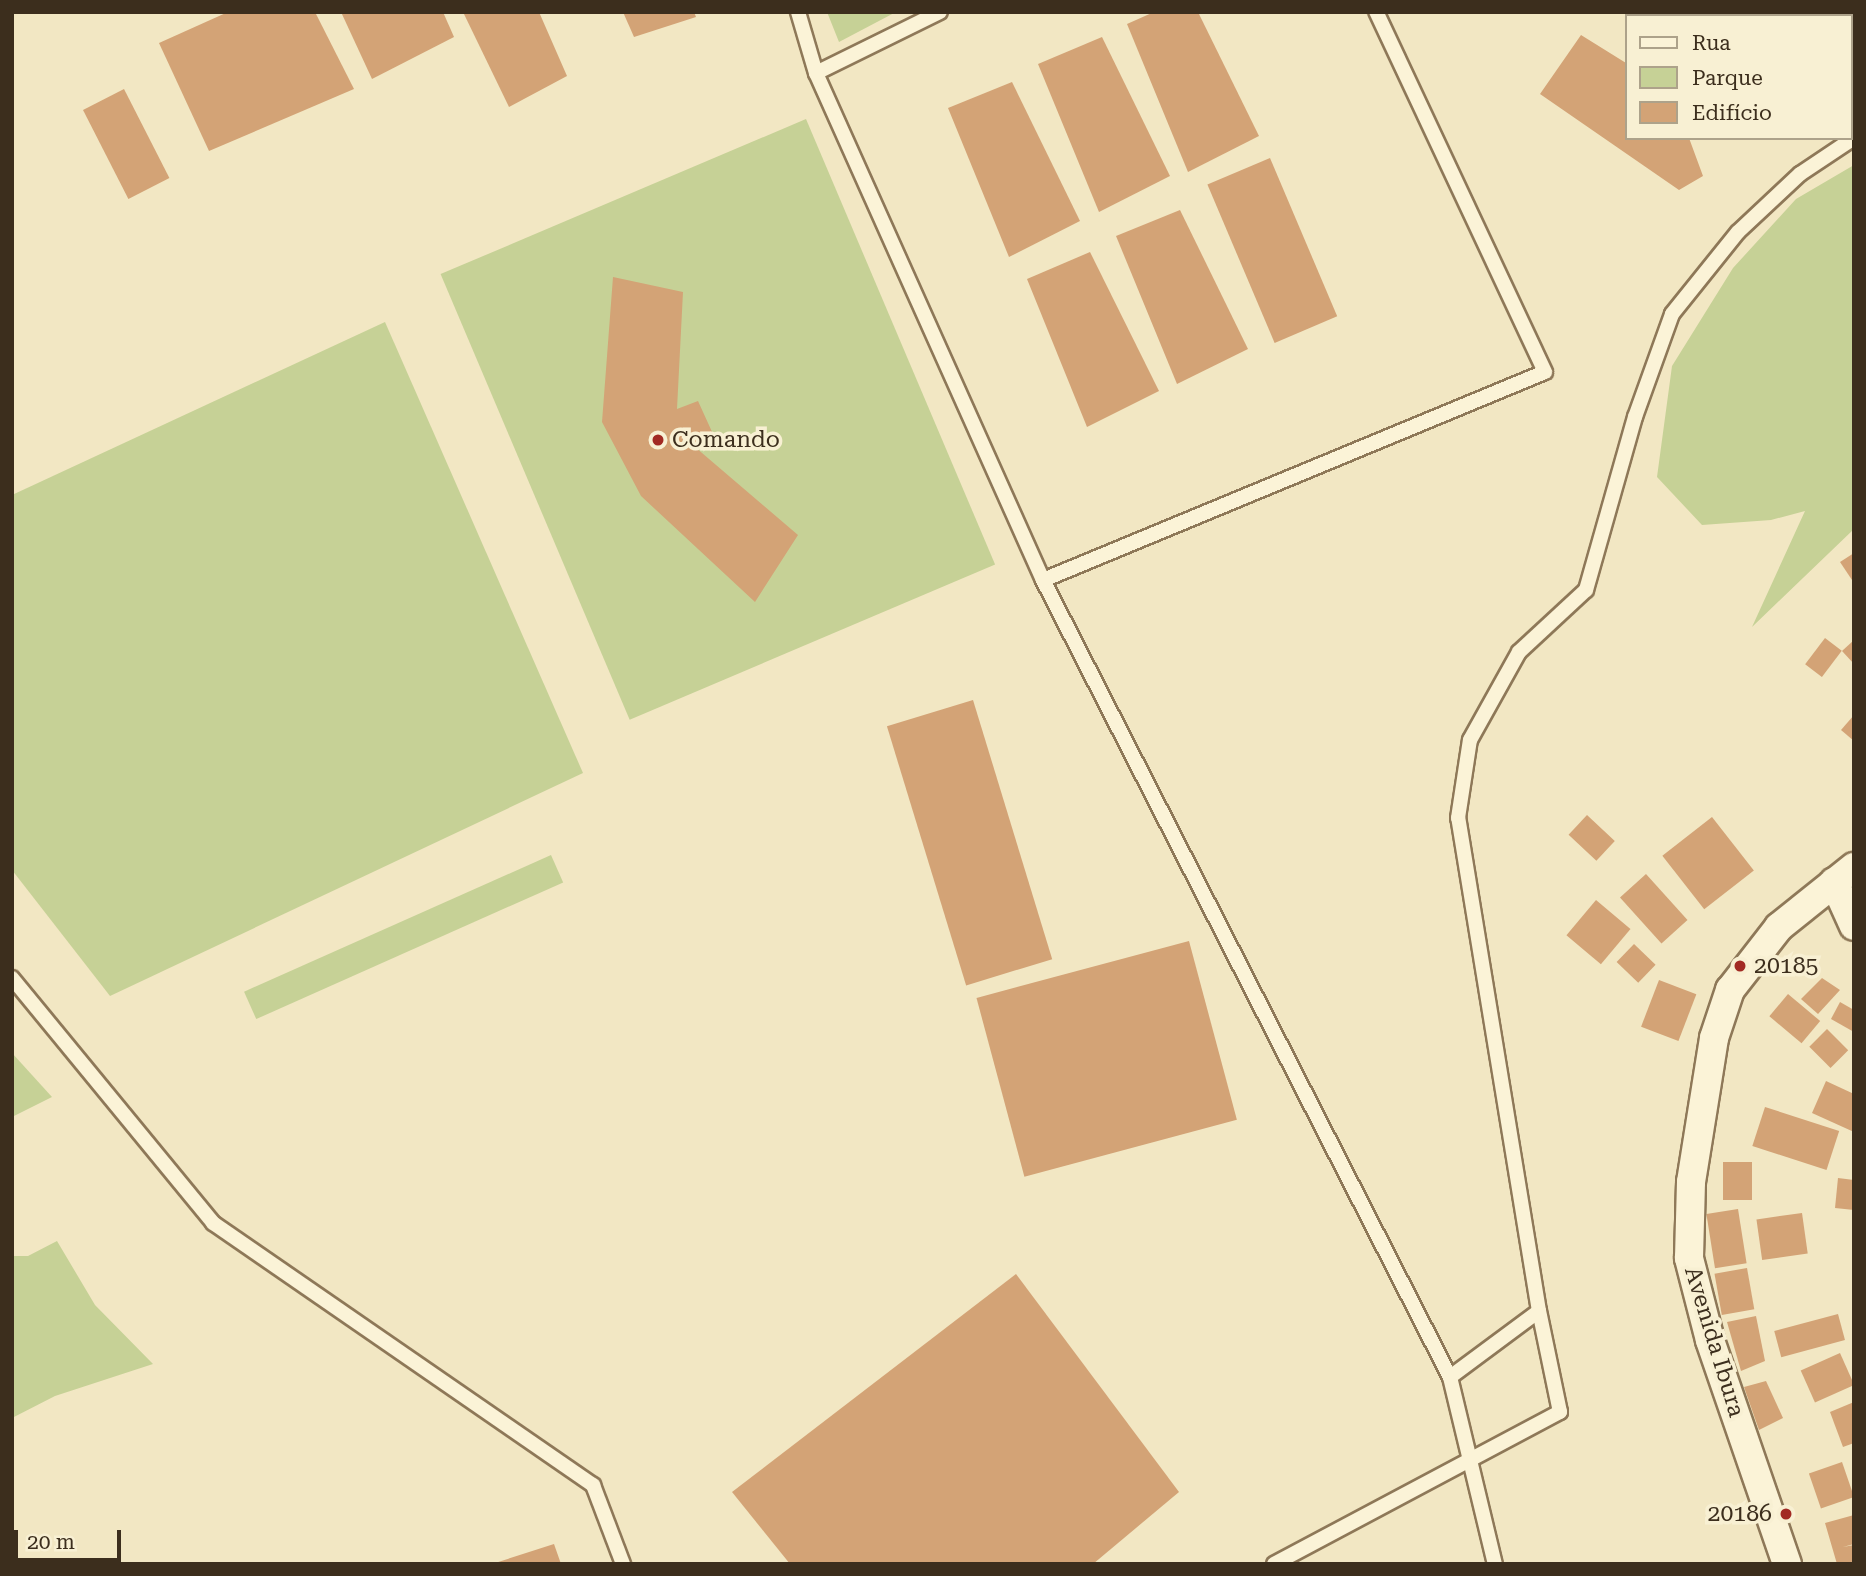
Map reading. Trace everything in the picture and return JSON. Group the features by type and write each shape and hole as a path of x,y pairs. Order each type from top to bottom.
{"street":[{"path":"1844,874 1854,926"},
{"name":"Avenida Ibura","path":"1787,1564 1710,1340 1689,1258 1700,1112 1714,1038 1730,990 1779,927 1844,874"}],"lane":[{"path":"799,12 816,73 1043,580 1450,1377 1496,1564"},
{"path":"816,73 940,12"},
{"path":"1043,580 1545,372 1376,12"},
{"path":"1275,1564 1468,1457 1560,1412 1539,1311 1458,818 1470,740 1519,652 1586,590 1635,417 1672,314 1738,232 1800,174 1851,140"},
{"path":"12,978 212,1223 593,1485 623,1564"},
{"path":"1450,1377 1539,1311"}],"green space":[{"path":"827,12 896,12 839,42"},
{"path":"806,119 995,565 630,720 441,274"},
{"path":"1854,165 1854,529 1752,627 1805,511 1771,520 1702,525 1657,477 1672,366 1733,268 1796,199"},
{"path":"385,322 583,773 110,996 12,870 12,495"},
{"path":"551,855 563,882 256,1019 244,992"},
{"path":"12,1053 52,1097 12,1117"},
{"path":"57,1241 95,1305 153,1364 55,1396 12,1418 12,1256 28,1256"}],"building":[{"path":"228,12 315,12 354,89 209,151 159,43"},
{"path":"341,12 443,12 454,37 372,79"},
{"path":"463,12 539,12 567,76 509,107"},
{"path":"623,12 694,12 696,17 634,37"},
{"path":"1154,12 1198,12 1259,136 1188,172 1127,24"},
{"path":"1581,35 1624,62 1624,140 1690,140 1703,176 1679,190 1540,94"},
{"path":"1102,37 1170,176 1099,212 1038,64"},
{"path":"1012,82 1080,221 1009,257 948,108"},
{"path":"124,89 169,178 128,199 83,110"},
{"path":"1270,158 1337,316 1275,343 1207,185"},
{"path":"1180,210 1248,349 1177,384 1116,236"},
{"path":"1090,252 1159,391 1087,427 1027,279"},
{"name":"Comando","path":"613,277 683,292 677,409 698,401 713,434 695,447 798,535 755,602 641,496 602,422"},
{"path":"1854,553 1854,583 1840,562"},
{"path":"1825,638 1842,651 1822,677 1805,664"},
{"path":"1854,640 1854,664 1842,651"},
{"path":"973,700 1052,959 966,985 887,726"},
{"path":"1854,715 1854,741 1841,730"},
{"path":"1587,815 1615,841 1596,861 1569,835"},
{"path":"1712,817 1754,871 1704,909 1662,856"},
{"path":"1646,874 1687,920 1661,943 1620,897"},
{"path":"1596,900 1630,929 1601,964 1566,935"},
{"path":"1189,941 1237,1120 1024,1177 976,998"},
{"path":"1634,944 1656,965 1638,983 1617,962"},
{"path":"1822,978 1840,990 1818,1014 1801,999"},
{"path":"1659,980 1696,994 1678,1041 1641,1027"},
{"path":"1788,994 1820,1021 1802,1043 1769,1016"},
{"path":"1840,1002 1854,1010 1854,1032 1831,1019"},
{"path":"1827,1029 1848,1050 1831,1068 1809,1047"},
{"path":"1826,1081 1854,1094 1854,1132 1812,1113"},
{"path":"1765,1107 1839,1131 1827,1170 1752,1146"},
{"path":"1723,1162 1752,1162 1752,1200 1723,1200"},
{"path":"1838,1178 1854,1180 1854,1210 1835,1208"},
{"path":"1738,1209 1747,1263 1715,1268 1706,1214"},
{"path":"1802,1213 1808,1254 1762,1260 1756,1219"},
{"path":"1747,1268 1754,1309 1722,1315 1715,1274"},
{"path":"1016,1274 1179,1492 1093,1564 790,1564 732,1492"},
{"path":"1838,1314 1845,1340 1781,1357 1774,1331"},
{"path":"1756,1316 1765,1361 1741,1371 1727,1322"},
{"path":"1840,1353 1854,1385 1815,1402 1801,1370"},
{"path":"1766,1381 1783,1418 1759,1430 1744,1387"},
{"path":"1854,1402 1854,1443 1843,1447 1830,1412"},
{"path":"1842,1462 1854,1497 1821,1508 1809,1473"},
{"path":"1854,1515 1854,1544 1843,1547 1854,1545 1854,1564 1837,1564 1825,1523"},
{"path":"554,1544 561,1564 495,1564 495,1563"}],"place":[{"name":"Comando","path":"658,440"},
{"name":"20185","path":"1740,966"},
{"name":"20186","path":"1786,1514"}]}
